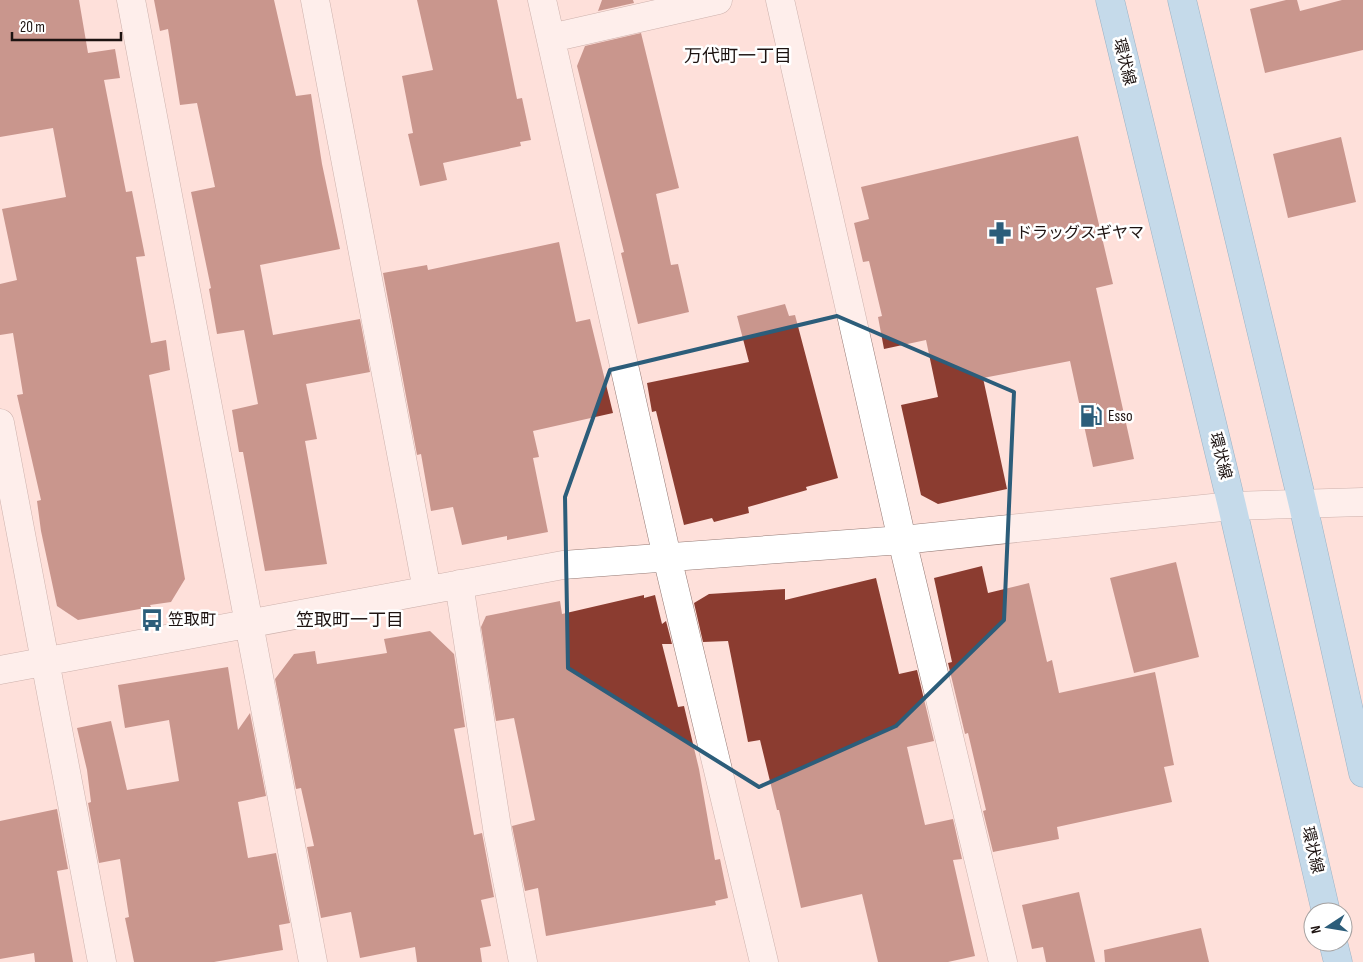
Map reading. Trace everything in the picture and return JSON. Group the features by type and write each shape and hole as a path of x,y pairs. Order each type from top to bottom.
{"main road":[{"name":"環状線","path":"1110,0 1232,506 1324,902"},
{"path":"1182,0 1303,505 1363,774"}],"street":[{"path":"131,0 313,962"},
{"path":"315,0 427,590"},
{"path":"542,0 667,557 764,962"},
{"path":"550,38 718,0"},
{"path":"780,0 902,540 1003,962"},
{"path":"0,423 102,962"},
{"path":"0,670 563,565 902,540 1232,506 1363,502"},
{"path":"459,584 498,834 523,962"}],"highlighted area":[{"path":"837,316 1014,392 1004,620 896,726 759,787 568,668 565,497 610,370"}],"building":[{"path":"0,0 79,0 88,53 115,49 120,78 104,80 126,192 132,191 145,256 136,257 151,343 166,340 170,370 149,375 185,579 171,602 78,620 57,606 41,531 37,501 41,500 17,395 23,394 13,333 0,335 0,284 17,280 2,209 66,197 53,128 0,137"},
{"path":"154,0 274,0 296,96 311,94 322,164 340,249 260,265 273,335 360,319 370,372 306,384 317,439 305,441 327,564 265,571 243,452 239,452 232,410 258,404 244,330 217,334 209,289 211,288 191,192 215,187 197,103 180,105 168,29 160,31"},
{"path":"417,0 497,0 517,99 522,98 531,140 520,142 521,146 443,163 447,180 420,186 408,134 413,133 402,76 433,70"},
{"path":"602,0 633,0 634,3 598,11"},
{"path":"1286,0 1297,0 1300,11 1342,0 1363,0 1363,50 1265,73 1250,9"},
{"path":"641,33 679,188 656,194 671,265 678,264 689,312 638,324 621,253 624,252 577,66 585,46"},
{"path":"1078,136 1113,284 1096,288 1134,459 1093,467 1070,361 983,378 1007,489 938,504 921,495 901,405 938,397 926,340 884,349 878,317 882,316 869,261 863,262 854,223 869,219 861,187"},
{"path":"1341,137 1356,202 1288,218 1273,154"},
{"path":"559,242 576,322 590,319 613,413 533,431 539,457 533,458 548,532 507,540 507,536 462,545 453,507 431,511 421,454 417,455 383,273 427,265 428,270"},
{"path":"785,304 789,316 795,315 838,478 806,487 807,490 748,507 749,513 714,522 712,518 684,525 656,411 652,412 647,383 749,362 737,316"},
{"path":"1176,562 1199,657 1134,673 1110,578"},
{"path":"982,566 988,593 1029,583 1047,662 1052,660 1059,693 1155,672 1174,765 1164,767 1172,802 1057,827 1059,839 993,852 983,811 986,810 968,733 965,734 948,663 952,662 934,578"},
{"path":"876,578 899,674 917,670 934,741 907,747 925,825 953,819 962,859 953,860 975,956 948,962 878,962 862,894 801,908 779,810 777,810 760,740 748,742 728,641 703,642 694,603 709,594 785,589 785,600"},
{"path":"644,595 644,598 655,595 662,624 666,621 672,644 662,644 678,707 684,706 699,769 715,860 720,859 728,898 715,901 716,905 546,936 538,888 525,891 512,826 535,820 514,718 496,721 481,627 486,616 560,601 562,614"},
{"path":"430,631 454,654 465,727 454,729 474,835 482,833 494,897 481,900 491,946 480,948 482,962 417,962 415,947 360,958 351,912 321,918 307,847 314,846 301,788 296,789 275,679 294,654 315,651 317,664 387,653 384,639"},
{"path":"228,667 238,730 250,713 266,796 238,802 248,858 276,853 290,923 279,925 283,950 214,962 134,962 125,918 129,917 120,859 99,863 88,803 91,802 87,770 77,728 111,721 127,790 179,781 169,720 125,728 118,685"},
{"path":"57,809 68,869 57,871 73,962 35,962 34,953 0,959 0,821"},
{"path":"1079,892 1095,962 1046,962 1043,947 1032,949 1022,905"},
{"path":"1201,928 1209,962 1105,962 1104,950"}],"place":[{"name":"ドラッグスギヤマ","path":"1000,233"},
{"name":"Esso","path":"1091,416"},
{"name":"笠取町","path":"152,620"}],"district":[{"name":"万代町一丁目","path":"738,56"},
{"name":"笠取町一丁目","path":"350,620"}]}
